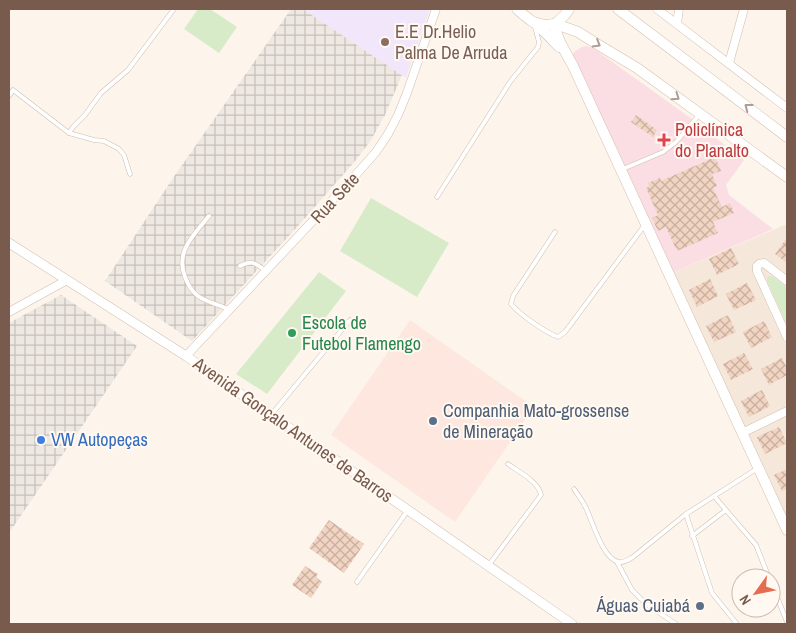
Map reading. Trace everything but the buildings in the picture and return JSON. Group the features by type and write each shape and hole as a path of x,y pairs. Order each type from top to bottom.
{"main road":[{"path":"517,9 526,18 534,22 554,24 578,32 637,68 787,177"},
{"path":"554,24 569,9"},
{"path":"618,9 787,137"},
{"path":"534,22 549,36 573,66"},
{"path":"554,24 561,44 573,66 787,530"}],"street":[{"name":"Rua Sete","path":"186,356 354,178 376,152 398,115 436,9"},
{"path":"657,9 787,108"},
{"path":"677,24 679,9"},
{"path":"729,63 744,9"},
{"name":"Avenida Gonçalo Antunes de Barros","path":"9,243 186,356 572,624"},
{"path":"787,281 764,263 757,265 757,271 787,337"},
{"path":"9,312 66,280"},
{"path":"742,433 787,411"}],"lane":[{"path":"69,133 101,93 128,70 174,9"},
{"path":"437,197 510,82 538,47 539,42 534,22"},
{"path":"9,96 12,90 69,133 104,141 119,149 124,155 130,174"},
{"path":"621,170 663,152 676,142 701,114"},
{"path":"209,216 186,244 183,253 183,271 188,284 200,298 230,310"},
{"path":"555,232 513,296 511,304 530,320 558,337 565,332 646,224"},
{"path":"240,266 246,262 254,262 266,271"},
{"path":"271,415 350,320"},
{"path":"488,566 541,495 540,489 535,484 508,464"},
{"path":"617,562 626,562 686,514 758,468"},
{"path":"574,489 608,554 617,562 632,590 646,604 676,624"},
{"path":"714,496 756,546 765,568"},
{"path":"356,582 408,510"},
{"path":"692,536 726,510"},
{"path":"686,514 712,593 737,624"},
{"path":"781,607 787,622"}],"shaded area":[{"path":"291,9 303,9 402,75 385,115 371,140 356,160 192,341 105,281 173,178"},
{"name":"E.E Dr.Helio Palma De Arruda","path":"303,9 430,9 406,78"},
{"name":"Policlínica do Planalto","path":"586,46 593,48 692,119 744,160 726,185 729,195 773,229 672,273 572,55 575,51"},
{"path":"787,224 787,518 672,273"},
{"name":"VW Autopeças","path":"61,295 137,346 9,533 9,323"},
{"name":"Companhia Mato-grossense de Mineração","path":"410,320 534,407 455,522 331,435"}],"green space":[{"path":"198,9 210,9 237,27 219,53 184,29"},
{"path":"371,198 449,243 417,297 340,251"},
{"name":"Escola de Futebol Flamengo","path":"319,272 346,291 267,394 236,374"},
{"path":"769,276 787,287 787,325 767,281"}],"place":[{"name":"E.E Dr.Helio Palma De Arruda","path":"385,42"},
{"name":"Policlínica do Planalto","path":"664,140"},
{"name":"Escola de Futebol Flamengo","path":"292,333"},
{"name":"Companhia Mato-grossense de Mineração","path":"433,421"},
{"name":"VW Autopeças","path":"41,440"},
{"name":"Águas Cuiabá","path":"700,606"}]}
